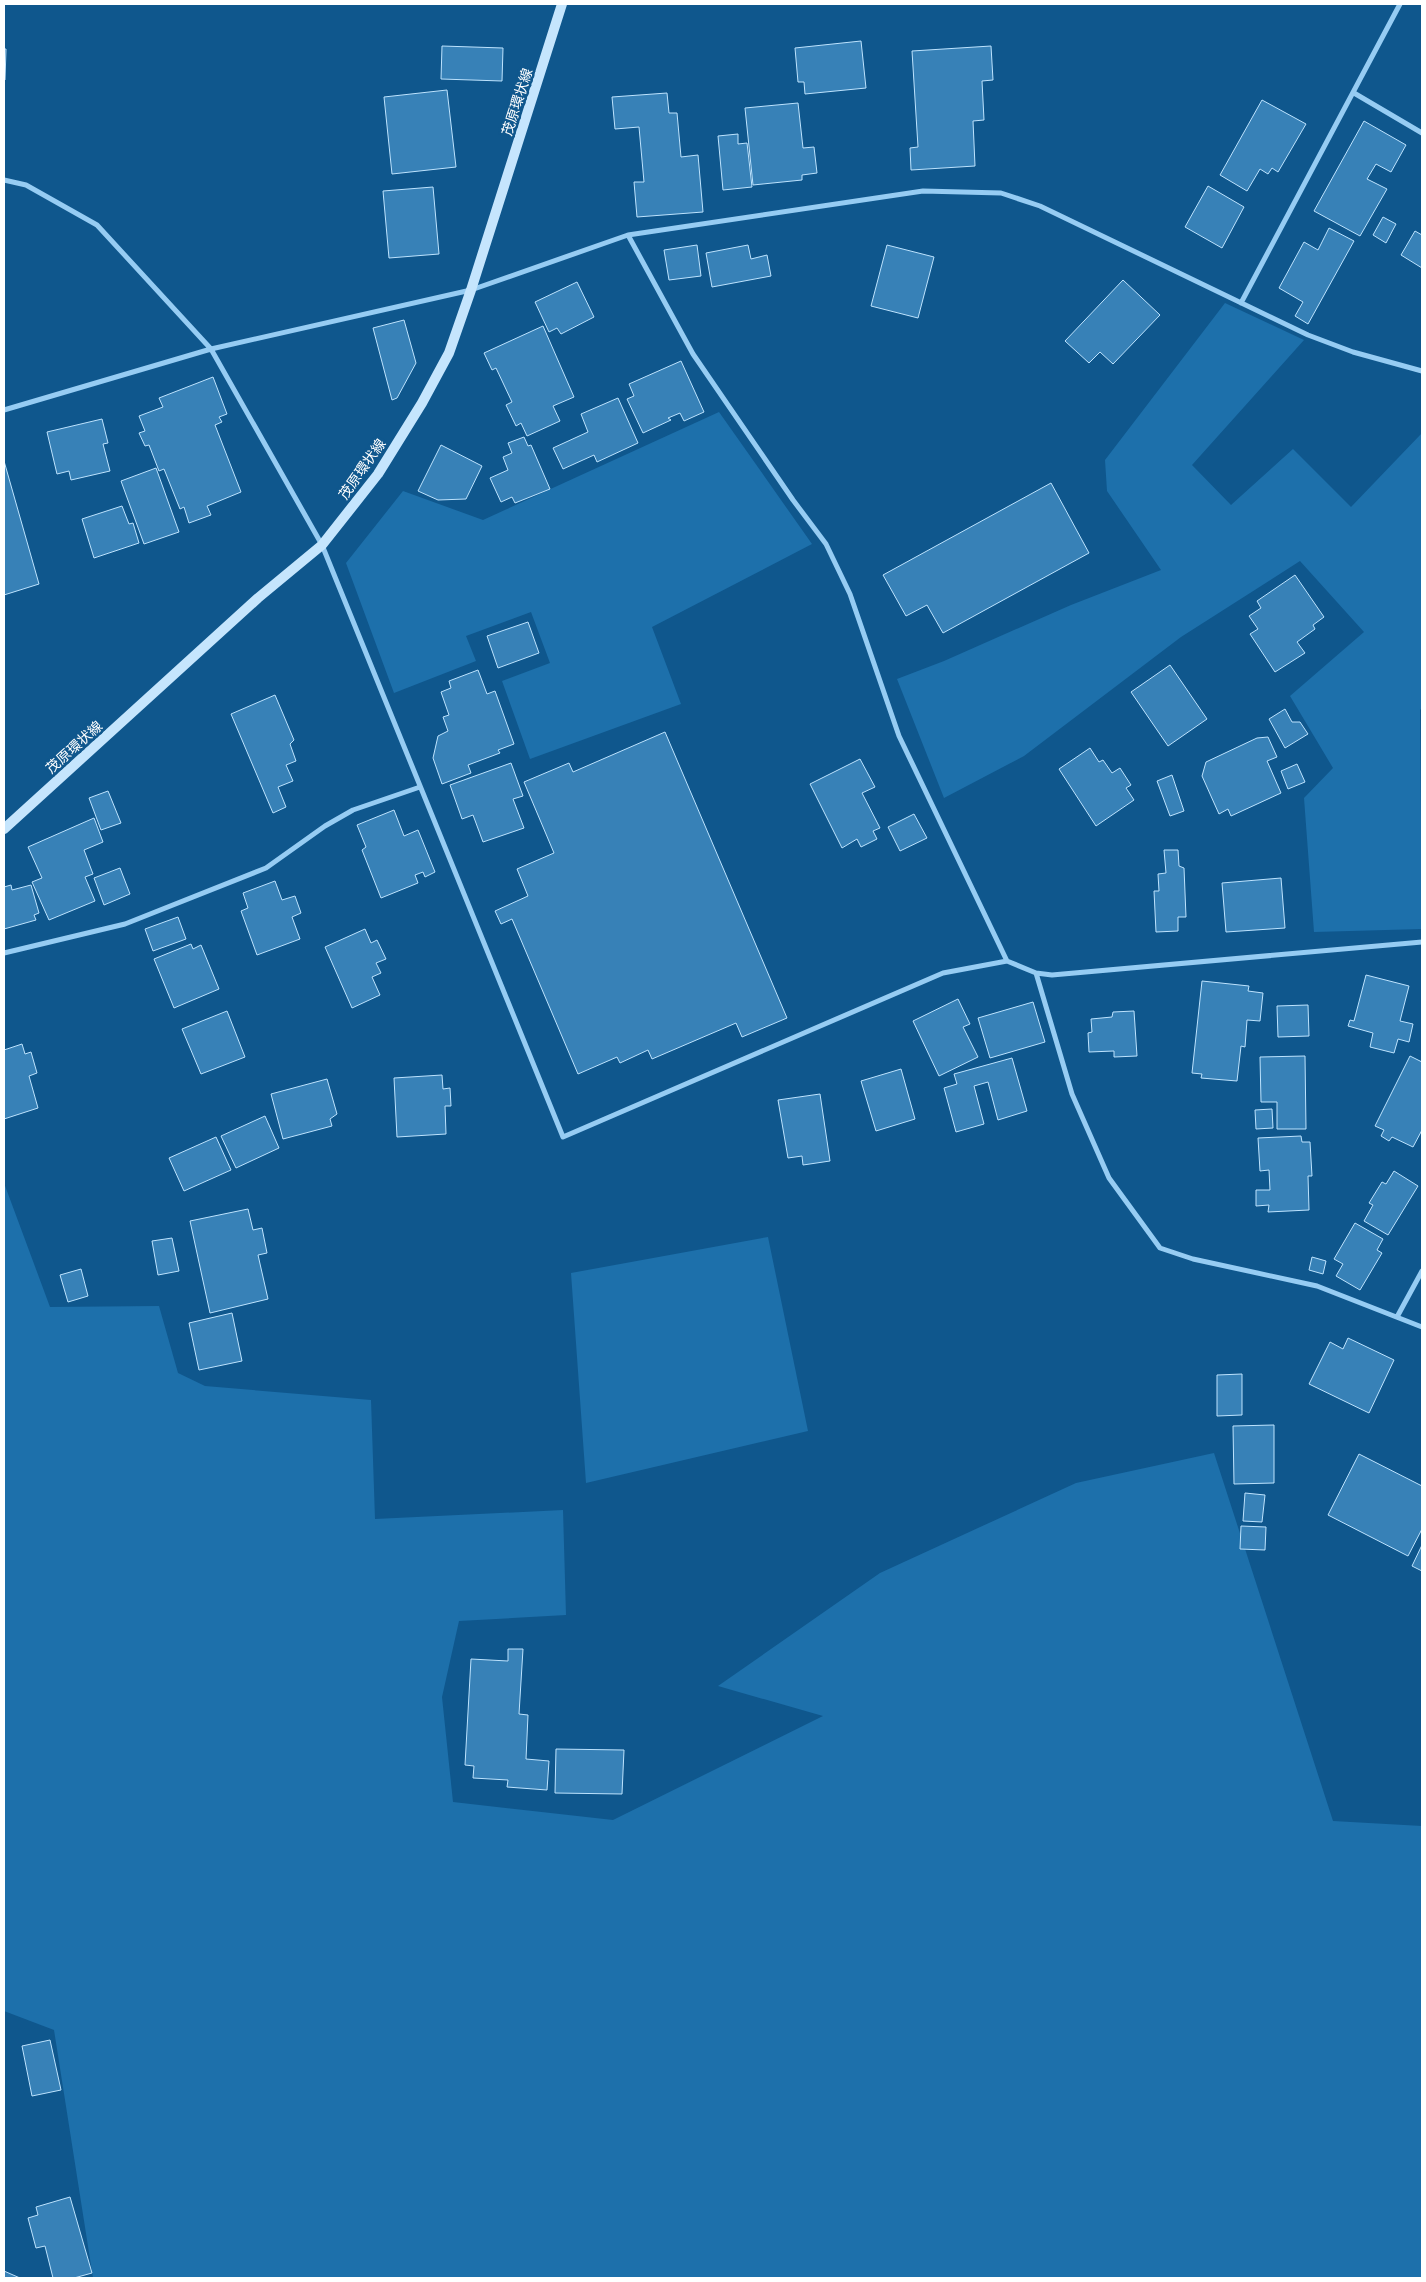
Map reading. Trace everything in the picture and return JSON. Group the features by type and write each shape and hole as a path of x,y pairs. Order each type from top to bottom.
{"main road":[{"name":"茂原環状線","path":"4,829 258,598 322,545 378,474 422,403 449,353 471,290 562,4"}],"street":[{"path":"1241,303 1400,4"},
{"path":"1354,93 1422,133"},
{"path":"4,180 26,185 97,224 211,349 322,545 563,1137 943,973 1007,961 1036,973 1052,975 1422,942"},
{"path":"4,410 211,349 471,290 628,235 923,191 1001,193 1040,206 1241,303 1353,352 1422,371"},
{"path":"628,235 693,354 793,500 826,544 853,603 899,736 1007,961"},
{"path":"4,953 125,924 266,868 325,826 353,810 420,787"},
{"path":"1036,973 1072,1094 1109,1178 1160,1248 1193,1259 1317,1286 1422,1327"},
{"path":"1398,1317 1422,1271"}],"shaded area":[{"path":"1225,303 1304,340 1192,465 1231,505 1293,449 1351,507 1422,433 1422,708 1420,710 1422,929 1314,932 1304,798 1333,768 1290,696 1364,632 1300,561 1181,637 1024,756 944,798 897,679 944,661 1071,605 1161,570 1107,491 1105,460"},
{"path":"719,412 812,544 652,627 681,704 530,759 502,681 550,663 531,612 466,636 476,661 394,693 346,563 403,491 483,520"},
{"path":"4,1183 50,1307 159,1306 178,1373 205,1386 371,1400 375,1519 563,1510 566,1615 459,1621 442,1697 453,1802 613,1820 823,1716 718,1686 880,1573 1076,1483 1214,1453 1333,1821 1422,1826 1422,2278 93,2278 54,2030 4,2011"},
{"path":"768,1237 808,1431 586,1483 571,1273"}],"building":[{"path":"861,41 866,88 805,94 804,82 798,82 795,48"},
{"path":"442,46 503,48 502,81 441,79"},
{"path":"991,46 993,80 982,81 984,120 973,121 975,166 911,170 910,148 918,147 912,51"},
{"path":"4,49 6,49 5,80 4,80"},
{"path":"447,90 456,167 392,174 384,97"},
{"path":"667,93 669,113 677,113 681,157 698,155 703,212 637,217 634,182 644,182 639,127 615,129 612,97"},
{"path":"1262,100 1306,124 1278,172 1272,168 1268,174 1260,169 1247,191 1220,175"},
{"path":"798,103 803,148 814,147 817,173 802,175 802,180 753,185 745,108"},
{"path":"1364,121 1406,145 1391,172 1376,164 1367,179 1387,189 1360,236 1314,211"},
{"path":"738,134 738,144 747,143 752,187 723,190 718,136"},
{"path":"1208,186 1244,207 1222,248 1185,227"},
{"path":"433,187 439,254 389,258 383,191"},
{"path":"1383,217 1396,224 1386,243 1373,235"},
{"path":"1329,228 1354,241 1308,324 1295,316 1303,302 1279,288 1304,242 1318,250"},
{"path":"1415,231 1422,235 1422,268 1401,255"},
{"path":"697,245 701,276 669,280 664,250"},
{"path":"748,245 751,259 767,255 771,276 712,287 706,253"},
{"path":"887,245 934,257 918,318 871,306"},
{"path":"1123,280 1160,315 1113,364 1100,352 1089,363 1065,341"},
{"path":"577,282 594,317 561,334 557,328 549,332 535,302"},
{"path":"404,320 416,363 397,398 392,400 373,328"},
{"path":"543,326 574,397 553,406 560,421 527,436 521,423 516,426 506,405 512,402 496,368 492,370 484,353"},
{"path":"681,361 704,412 684,421 680,413 668,418 671,420 643,433 627,399 634,396 629,384"},
{"path":"213,377 227,414 219,417 222,422 215,425 241,492 207,506 211,515 189,523 184,507 180,509 164,469 159,471 149,445 145,446 139,433 145,431 139,416 163,407 159,398"},
{"path":"618,398 638,443 597,462 594,455 563,469 553,448 588,432 581,414"},
{"path":"102,419 108,443 103,444 110,471 71,480 69,471 57,474 47,432"},
{"path":"524,437 528,446 531,445 550,489 515,503 512,497 501,502 490,478 508,470 503,457 512,453 508,443"},
{"path":"441,445 482,466 466,499 438,500 418,491"},
{"path":"4,461 39,584 4,595"},
{"path":"156,468 179,532 144,544 121,481"},
{"path":"1051,483 1089,553 943,633 927,605 906,616 883,575"},
{"path":"122,506 129,524 133,523 139,543 94,558 82,519"},
{"path":"1295,575 1324,617 1313,625 1315,629 1297,642 1305,653 1275,672 1250,634 1258,629 1249,616 1261,608 1257,601"},
{"path":"528,622 539,653 498,668 487,636"},
{"path":"1170,665 1207,719 1168,746 1131,692"},
{"path":"478,670 487,694 495,691 514,744 498,750 500,753 468,765 471,773 442,784 433,758 438,736 448,731 443,717 449,715 441,692 451,688 449,681"},
{"path":"275,695 294,740 290,744 296,761 286,765 293,781 278,787 286,807 273,813 231,714"},
{"path":"1285,709 1292,722 1300,722 1308,734 1285,748 1269,719"},
{"path":"665,732 787,1018 742,1037 736,1023 652,1059 648,1050 620,1063 617,1057 578,1074 512,919 501,924 495,911 528,896 517,869 554,853 524,782 569,763 573,772"},
{"path":"1268,737 1277,757 1267,761 1281,793 1231,816 1228,809 1219,814 1202,776 1206,762 1257,738"},
{"path":"1090,748 1099,762 1103,760 1112,773 1120,768 1131,785 1126,788 1134,800 1096,826 1059,769"},
{"path":"860,759 875,787 862,793 880,828 873,831 877,839 861,847 857,839 842,848 810,784"},
{"path":"511,763 523,796 513,799 524,828 483,842 473,815 462,819 450,785"},
{"path":"1297,764 1305,782 1288,789 1281,771"},
{"path":"1172,775 1184,811 1170,816 1157,781"},
{"path":"108,791 121,823 101,830 89,798"},
{"path":"394,810 404,836 418,830 435,872 425,877 423,872 415,875 418,883 381,898 362,850 366,847 357,825"},
{"path":"914,814 927,838 900,851 888,827"},
{"path":"94,818 103,842 84,850 93,874 85,877 95,901 49,920 32,882 42,878 28,847"},
{"path":"1164,850 1178,850 1179,866 1184,868 1186,917 1178,917 1178,931 1156,932 1154,891 1159,891 1158,874 1166,873"},
{"path":"120,868 130,894 104,905 94,878"},
{"path":"1281,878 1285,928 1226,932 1222,883"},
{"path":"275,881 282,900 295,896 301,913 292,917 300,939 257,955 241,911 248,908 243,893"},
{"path":"11,885 12,890 31,885 39,913 34,915 36,920 4,929 4,887"},
{"path":"178,917 186,939 153,951 145,929"},
{"path":"365,929 371,943 377,940 386,959 376,963 381,973 372,977 380,995 352,1008 325,947"},
{"path":"191,944 193,949 201,945 219,989 174,1008 154,959"},
{"path":"1366,975 1409,986 1400,1021 1413,1024 1409,1042 1398,1039 1394,1053 1370,1047 1373,1033 1348,1026 1350,1020 1354,1021"},
{"path":"1202,981 1249,986 1248,991 1263,993 1260,1021 1247,1020 1245,1047 1241,1046 1237,1081 1201,1078 1202,1074 1192,1073"},
{"path":"958,999 970,1024 963,1027 978,1057 939,1076 913,1021"},
{"path":"1033,1002 1045,1042 990,1058 978,1018"},
{"path":"1308,1005 1309,1036 1278,1037 1277,1006"},
{"path":"227,1011 245,1057 201,1074 182,1029"},
{"path":"1134,1011 1137,1056 1114,1057 1114,1051 1089,1052 1088,1033 1092,1032 1091,1019 1112,1017 1113,1012"},
{"path":"22,1044 25,1054 31,1052 37,1073 29,1076 38,1108 4,1119 4,1050"},
{"path":"1305,1056 1306,1129 1277,1129 1277,1102 1261,1102 1260,1057"},
{"path":"1410,1056 1422,1062 1422,1130 1413,1147 1392,1137 1389,1141 1381,1136 1384,1130 1375,1126"},
{"path":"1012,1058 1027,1111 998,1120 988,1082 974,1086 984,1124 956,1132 944,1088 957,1084 954,1074"},
{"path":"901,1069 915,1119 876,1131 861,1081"},
{"path":"442,1075 443,1089 450,1088 451,1106 445,1106 446,1134 397,1137 394,1078"},
{"path":"327,1079 337,1114 330,1119 332,1126 283,1139 271,1094"},
{"path":"820,1094 830,1161 803,1165 802,1156 788,1158 778,1100"},
{"path":"1272,1109 1273,1128 1256,1129 1255,1110"},
{"path":"265,1116 279,1148 236,1168 221,1136"},
{"path":"1301,1136 1302,1142 1310,1142 1312,1176 1308,1176 1309,1210 1268,1212 1269,1205 1256,1206 1256,1190 1270,1190 1269,1170 1260,1171 1258,1138"},
{"path":"216,1137 231,1170 184,1191 169,1158"},
{"path":"1394,1171 1418,1186 1388,1235 1364,1221 1373,1205 1369,1203 1382,1182 1386,1184"},
{"path":"248,1209 253,1230 262,1228 267,1253 258,1255 268,1299 210,1313 190,1221"},
{"path":"1355,1223 1383,1239 1377,1250 1382,1253 1360,1290 1336,1276 1343,1264 1334,1259"},
{"path":"172,1238 179,1271 158,1275 152,1241"},
{"path":"1312,1257 1326,1261 1323,1274 1309,1270"},
{"path":"81,1269 88,1296 68,1302 60,1275"},
{"path":"232,1313 242,1361 199,1370 189,1323"},
{"path":"1348,1338 1394,1360 1369,1413 1309,1384 1330,1342 1343,1349"},
{"path":"1242,1374 1242,1415 1217,1416 1217,1375"},
{"path":"1274,1425 1274,1483 1234,1484 1233,1426"},
{"path":"1359,1454 1422,1486 1422,1529 1408,1556 1328,1515"},
{"path":"1245,1493 1265,1495 1262,1522 1243,1521"},
{"path":"1241,1526 1266,1527 1265,1550 1240,1549"},
{"path":"1422,1545 1422,1571 1412,1566"},
{"path":"508,1649 523,1649 519,1714 528,1715 526,1759 549,1761 547,1790 507,1787 508,1780 473,1778 474,1766 465,1765 471,1659 508,1661"},
{"path":"556,1749 624,1750 622,1794 555,1793"},
{"path":"50,2040 61,2090 32,2096 22,2046"},
{"path":"70,2197 92,2273 74,2278 53,2278 45,2246 36,2248 28,2218 38,2215 36,2207"},
{"path":"4,2271 20,2278 4,2278"}]}
